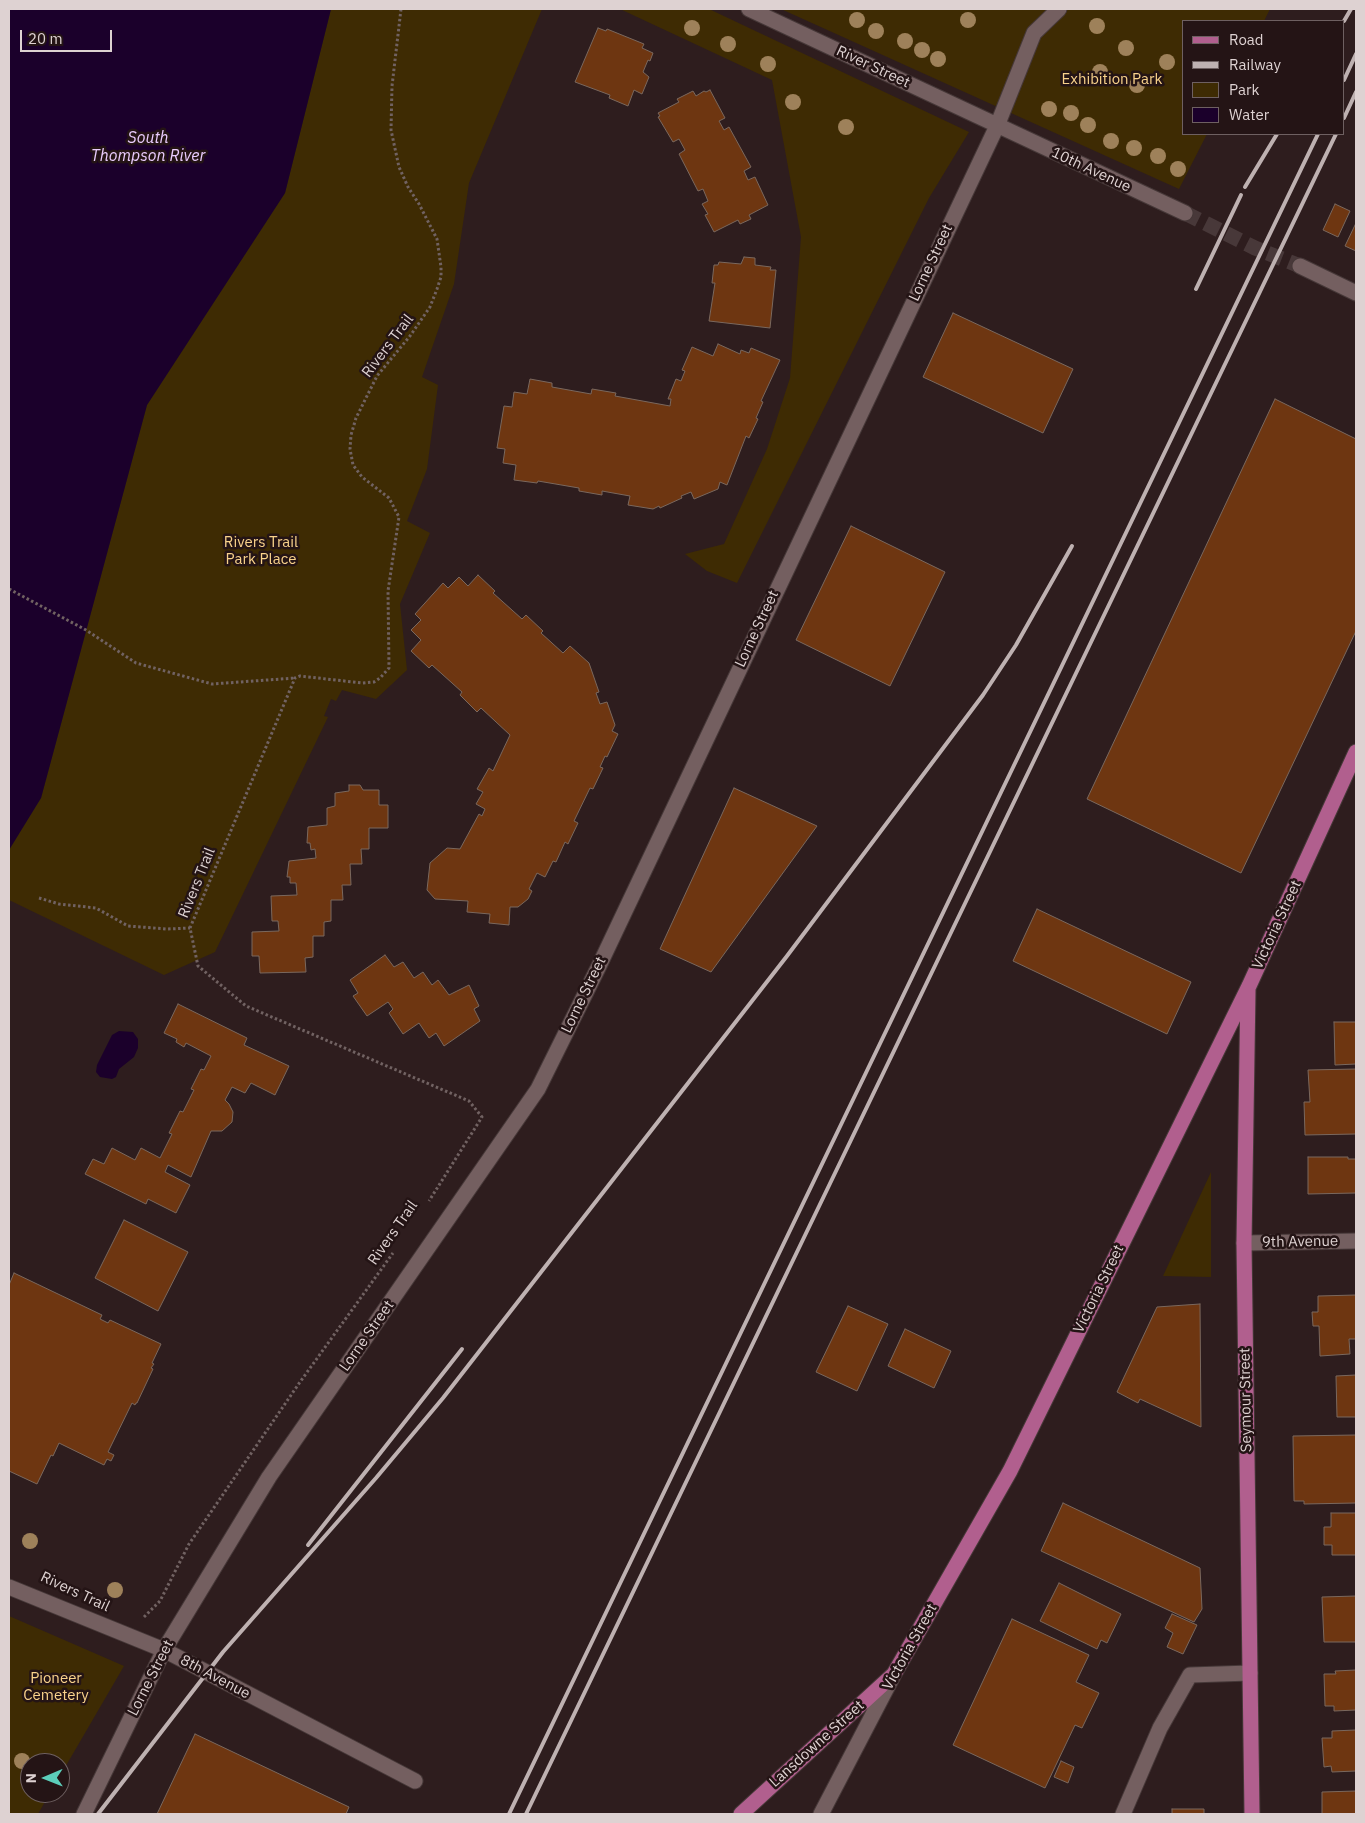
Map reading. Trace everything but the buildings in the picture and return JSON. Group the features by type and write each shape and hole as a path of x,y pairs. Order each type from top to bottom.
{"main road":[{"name":"Victoria Street","path":"894,1674 1010,1471 1249,986 1356,752"},
{"name":"Seymour Street","path":"1249,986 1244,1243 1252,1814"},
{"name":"Lansdowne Street","path":"741,1814 894,1674"}],"street":[{"name":"River Street","path":"749,9 997,126"},
{"name":"Lorne Street","path":"84,1814 164,1650 270,1477 538,1089 599,966 997,126 1034,33 1058,9"},
{"name":"10th Avenue","path":"997,126 1185,213"},
{"path":"1300,266 1356,293"},
{"name":"9th Avenue","path":"1244,1243 1356,1241"},
{"name":"8th Avenue","path":"9,1587 164,1650 415,1781"},
{"path":"1123,1814 1160,1728 1190,1675 1250,1673"},
{"name":"Victoria Street","path":"821,1814 894,1674"}],"path":[{"name":"Rivers Trail","path":"401,9 392,86 391,130 399,167 437,239 441,277 430,307 410,336 377,376 356,418 350,435 353,465 362,477 389,498 399,517 388,591 389,668 386,673 374,682 362,683 300,676 295,678 190,928 198,966 246,1006 469,1101 482,1117 425,1206"},
{"path":"9,589 86,630 136,663 212,684 295,678"},
{"path":"38,898 59,904 96,908 128,926 167,929 190,928"},
{"name":"Rivers Trail","path":"142,1619 160,1601 189,1544 300,1382 398,1246"}],"green space":[{"name":"Rivers Trail Park Place","path":"331,9 542,9 469,183 454,284 422,377 438,385 427,469 407,521 430,533 400,604 407,670 376,699 342,690 336,701 331,699 324,716 328,717 215,952 164,975 9,900 9,850 41,798 147,405 285,193"},
{"path":"620,9 709,9 969,132 929,198 737,583 707,571 685,554 724,544 767,449 790,378 801,237 772,80"},
{"name":"Exhibition Park","path":"781,9 1270,9 1264,20 1182,20 1182,135 1206,135 1179,189"},
{"path":"1211,1172 1211,1277 1163,1276"},
{"name":"Pioneer Cemetery","path":"9,1616 124,1666 70,1759 70,1753 20,1753 20,1803 44,1803 38,1814 9,1814"}],"water":[{"name":"South Thompson River","path":"9,9 331,9 285,193 147,405 41,798 9,850"},
{"path":"119,1031 133,1032 138,1039 138,1048 134,1057 119,1069 116,1077 112,1079 100,1077 96,1072 97,1065 112,1035"}],"tunnel":[{"path":"1185,213 1255,248 1300,266"}],"railway":[{"path":"1345,20 1351,9"},
{"path":"1345,78 1356,54"},
{"path":"1345,116 1356,92"},
{"path":"1245,187 1276,135"},
{"path":"509,1814 1318,135"},
{"path":"526,1814 1336,135"},
{"path":"1196,289 1241,195"},
{"path":"98,1814 223,1652 376,1478 443,1398 787,956 983,695 1016,645 1072,546"},
{"path":"308,1545 462,1349"}]}
